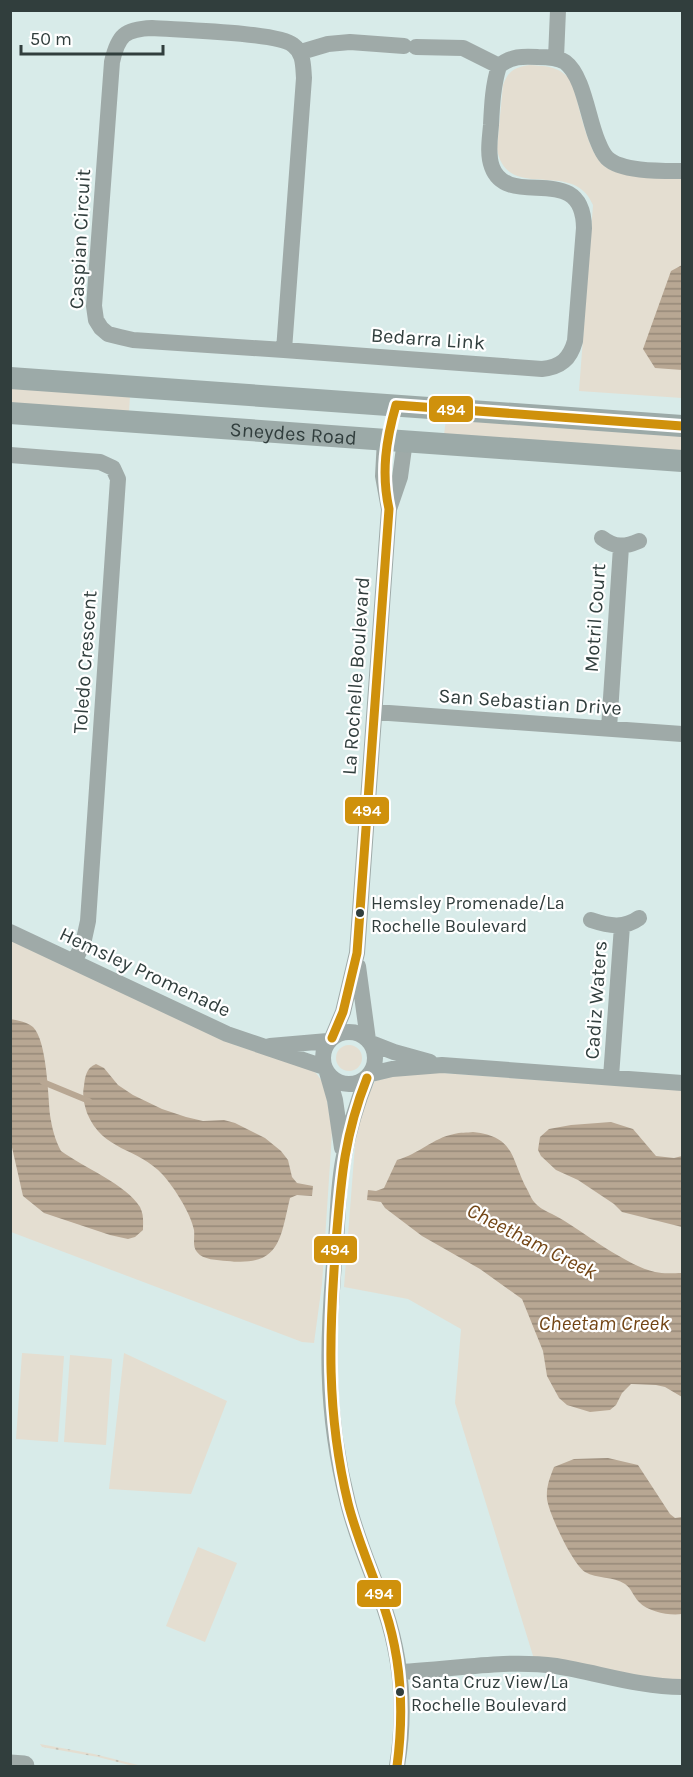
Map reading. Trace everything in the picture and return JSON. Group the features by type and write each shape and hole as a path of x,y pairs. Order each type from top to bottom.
{"main road":[{"name":"Sneydes Road","path":"10,378 682,426"},
{"path":"395,441 396,405"},
{"name":"Sneydes Road","path":"10,413 682,461"}],"street":[{"path":"556,58 558,10"},
{"name":"Caspian Circuit","path":"284,350 120,338 108,334 101,328 96,320 94,306 112,62 118,41 124,34 135,29 152,28 274,37 293,44 301,52"},
{"path":"284,350 304,78 301,52 328,44 350,42 463,48 499,66 506,60 518,56 556,58 564,62 577,78 595,135 605,157 626,167 682,171"},
{"name":"Bedarra Link","path":"284,350 542,369 555,367 567,360 572,353 575,341 584,228 583,211 568,193 558,189 513,185 501,179 493,170 490,150 493,87 499,66"},
{"name":"La Rochelle Boulevard","path":"330,1039 343,1012 357,953 389,509 400,477 395,441"},
{"name":"Toledo Crescent","path":"10,455 100,462 113,468 118,479 88,921 83,944 74,962"},
{"name":"Motril Court","path":"602,538 614,546 621,547 639,541"},
{"name":"Motril Court","path":"609,728 621,547"},
{"name":"San Sebastian Drive","path":"375,712 682,734"},
{"name":"Cadiz Waters","path":"591,920 605,925 622,926 639,918"},
{"name":"Cadiz Waters","path":"611,1077 622,926"},
{"name":"Hemsley Promenade","path":"10,932 227,1034 325,1070"},
{"name":"La Rochelle Boulevard","path":"357,953 370,1041"},
{"path":"343,1158 337,1114 322,1058 330,1039 346,1031 362,1035 394,1052 442,1065"},
{"name":"Hemsley Promenade","path":"263,1046 330,1039"},
{"path":"370,1041 376,1059 352,1119 343,1158 328,1336 329,1392 340,1469 353,1522 385,1612 400,1672 402,1725 397,1767"},
{"path":"325,1070 332,1078 345,1084 361,1082 369,1076 392,1069 442,1065 682,1083"},
{"path":"400,1672 508,1664 555,1666 643,1684 682,1687"},
{"path":"10,1765 24,1767"}],"shaded area":[{"path":"530,65 554,68 572,82 590,143 602,164 625,174 682,179 682,398 579,391 593,205 584,191 571,184 513,174 503,165 497,148 503,85 513,70"},
{"path":"10,388 130,396 129,412 11,404"},
{"path":"446,419 682,436 682,452 444,435"},
{"path":"10,940 235,1045 308,1068 316,1073 324,1084 332,1129 322,1284 314,1343 302,1342 11,1232"},
{"path":"349,1045 358,1049 362,1058 358,1067 349,1071 340,1067 336,1058 340,1049"},
{"path":"414,1071 682,1090 682,1679 665,1680 534,1659 455,1403 461,1329 408,1299 344,1287 357,1119 375,1081"},
{"path":"22,1353 64,1356 58,1442 16,1439"},
{"path":"124,1353 227,1401 191,1494 109,1489"},
{"path":"70,1355 112,1359 106,1445 64,1442"},
{"path":"198,1547 237,1563 205,1642 166,1626"},
{"path":"40,1744 94,1754 142,1766 42,1747"}],"water":[{"path":"682,265 682,370 655,368 643,349 671,271"},
{"path":"10,1019 28,1024 38,1034 44,1056 50,1115 55,1138 61,1151 115,1184 134,1199 143,1216 143,1230 135,1237 128,1239 110,1235 44,1213 23,1196 11,1143"},
{"path":"96,1064 104,1068 118,1085 162,1109 203,1121 224,1120 235,1123 265,1138 288,1160 292,1177 297,1183 313,1186 312,1196 297,1195 290,1198 280,1238 268,1255 258,1260 245,1262 227,1261 203,1257 195,1250 194,1230 189,1216 182,1201 167,1180 143,1159 102,1135 87,1113 83,1089 88,1070"},
{"path":"611,1122 633,1129 656,1156 674,1158 682,1156 682,1227 622,1212 578,1180 556,1170 538,1150 540,1137 549,1129"},
{"name":"Cheetam Creek","path":"473,1132 498,1139 505,1144 532,1199 541,1208 644,1269 658,1273 682,1273 682,1397 665,1387 631,1384 610,1410 590,1412 567,1405 559,1398 547,1376 543,1351 522,1299 480,1269 422,1236 385,1208 381,1202 367,1200 368,1190 376,1191 384,1188 397,1160 446,1136"},
{"path":"608,1458 638,1465 670,1514 675,1518 682,1517 682,1614 653,1611 639,1602 625,1584 585,1572 574,1559 562,1538 547,1499 548,1486 554,1467 574,1459"}],"waterway":[{"name":"Cheetham Creek","path":"43,1082 89,1101"}],"transit line":[{"name":"494","path":"332,1038 343,1012 357,953 389,509 385,470 396,405 682,426"},
{"name":"494","path":"367,1078 353,1119 342,1178 334,1276 331,1372 336,1437 348,1503 385,1610 395,1648 401,1707 397,1766"}],"place":[{"name":"Hemsley Promenade/La Rochelle Boulevard","path":"360,913"},
{"name":"Santa Cruz View/La Rochelle Boulevard","path":"400,1692"}]}
